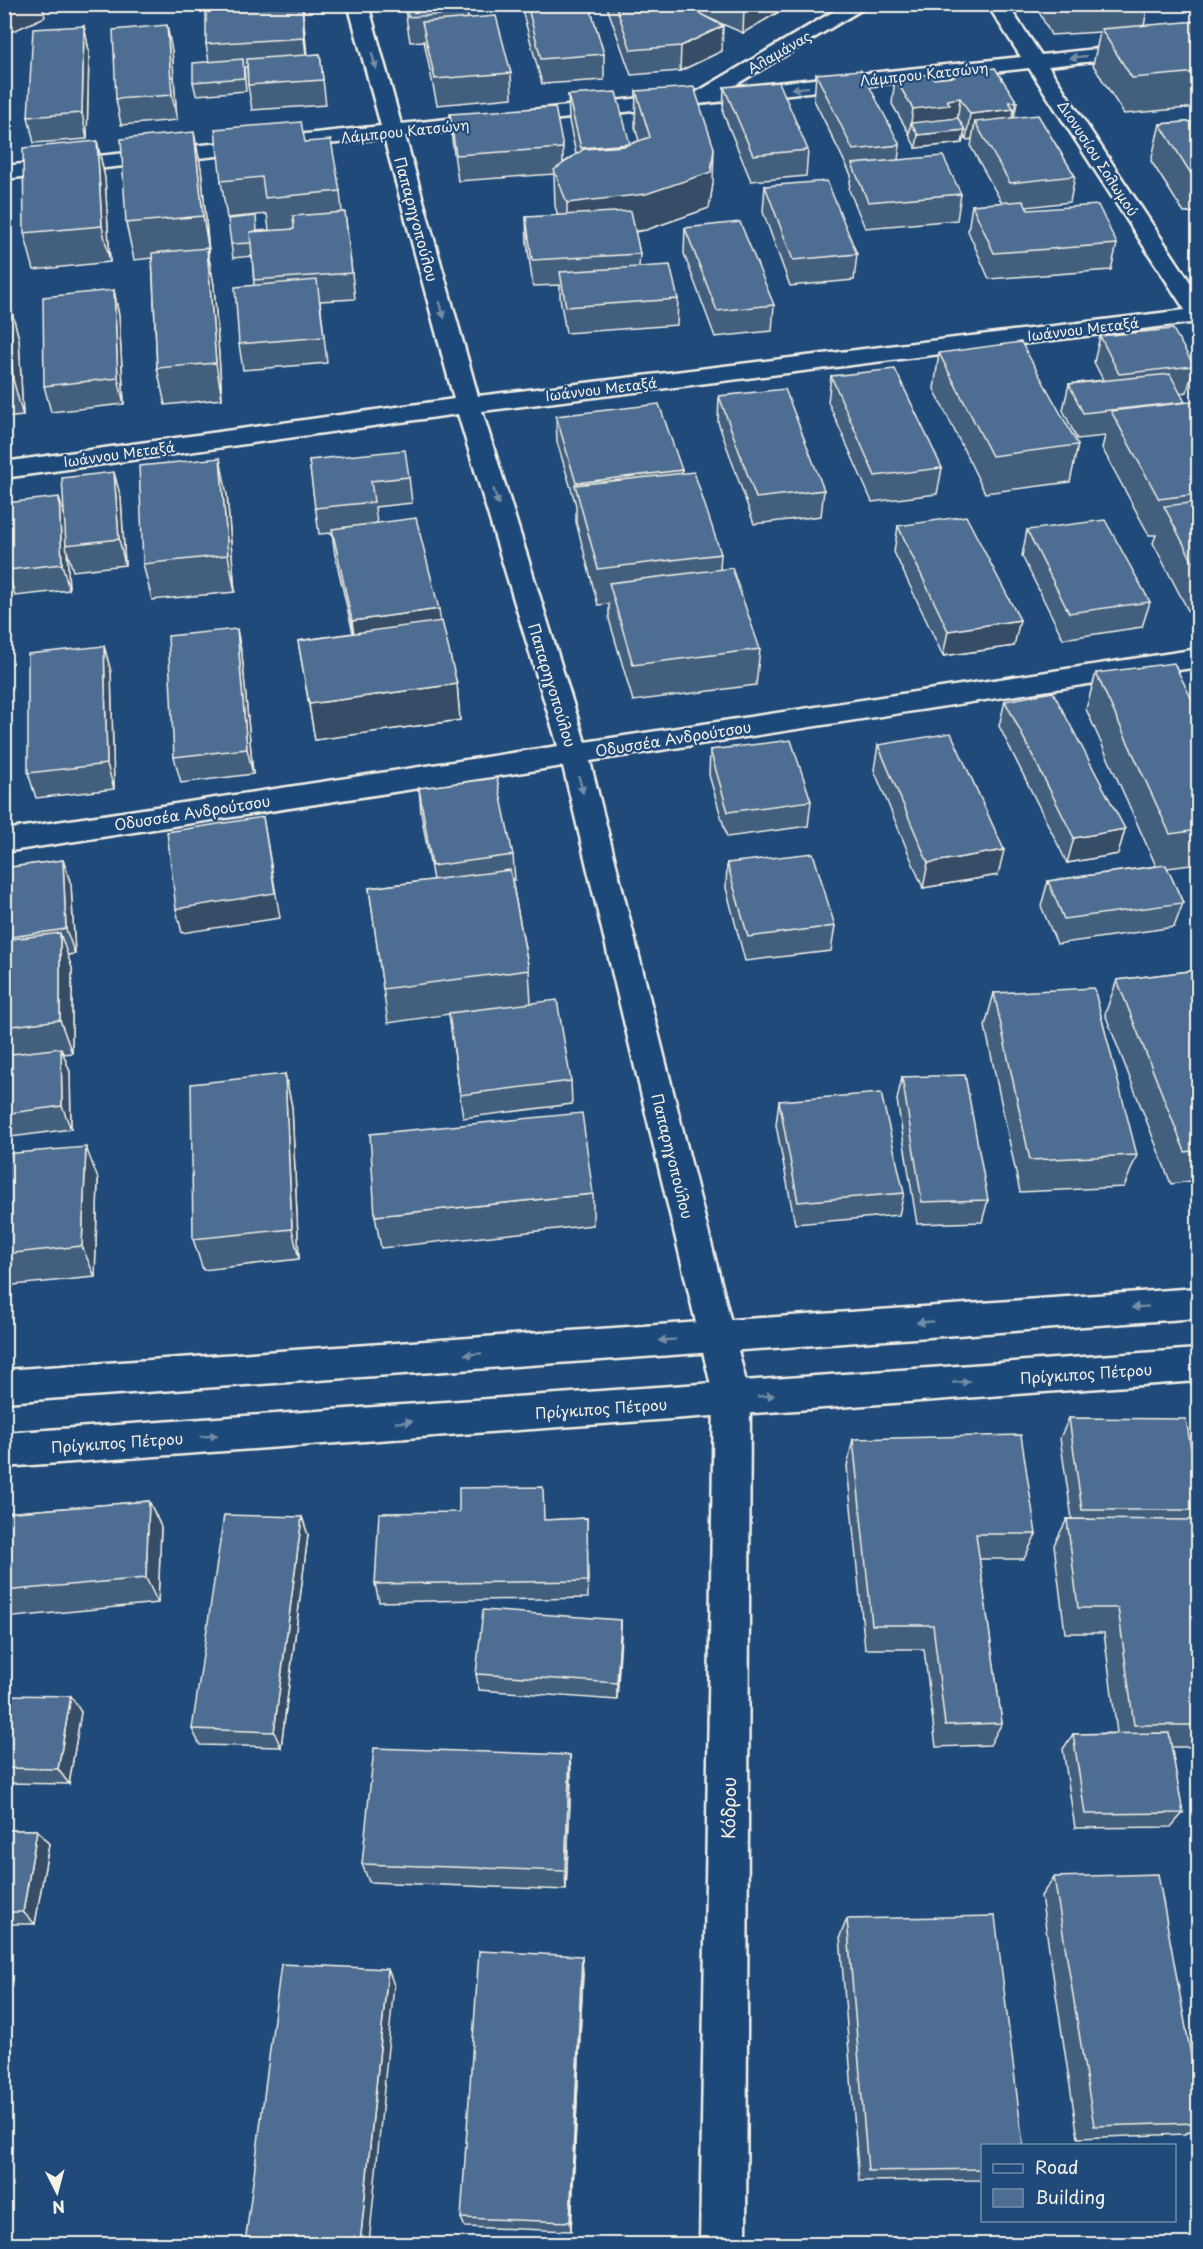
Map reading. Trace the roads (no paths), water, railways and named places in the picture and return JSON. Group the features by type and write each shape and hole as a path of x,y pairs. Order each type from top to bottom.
{"street":[{"name":"Παπαρηγοπούλου","path":"358,4 468,405 574,753 726,1369"},
{"name":"Αλαμάνας","path":"696,99 861,4"},
{"name":"Διονυσίου Σολωμού","path":"997,4 1198,313"},
{"name":"Λάμπρου Κατσώνη","path":"4,173 1198,44"},
{"name":"Ιωάννου Μεταξά","path":"4,470 468,405 1198,313"},
{"name":"Οδυσσέα Ανδρούτσου","path":"4,841 1198,658"},
{"name":"Πρίγκιπος Πέτρου","path":"4,1450 726,1369 1198,1303"},
{"name":"Πρίγκιπος Πέτρου","path":"4,1386 726,1369 1198,1365"},
{"name":"Κόδρου","path":"723,2244 726,1369"}]}
